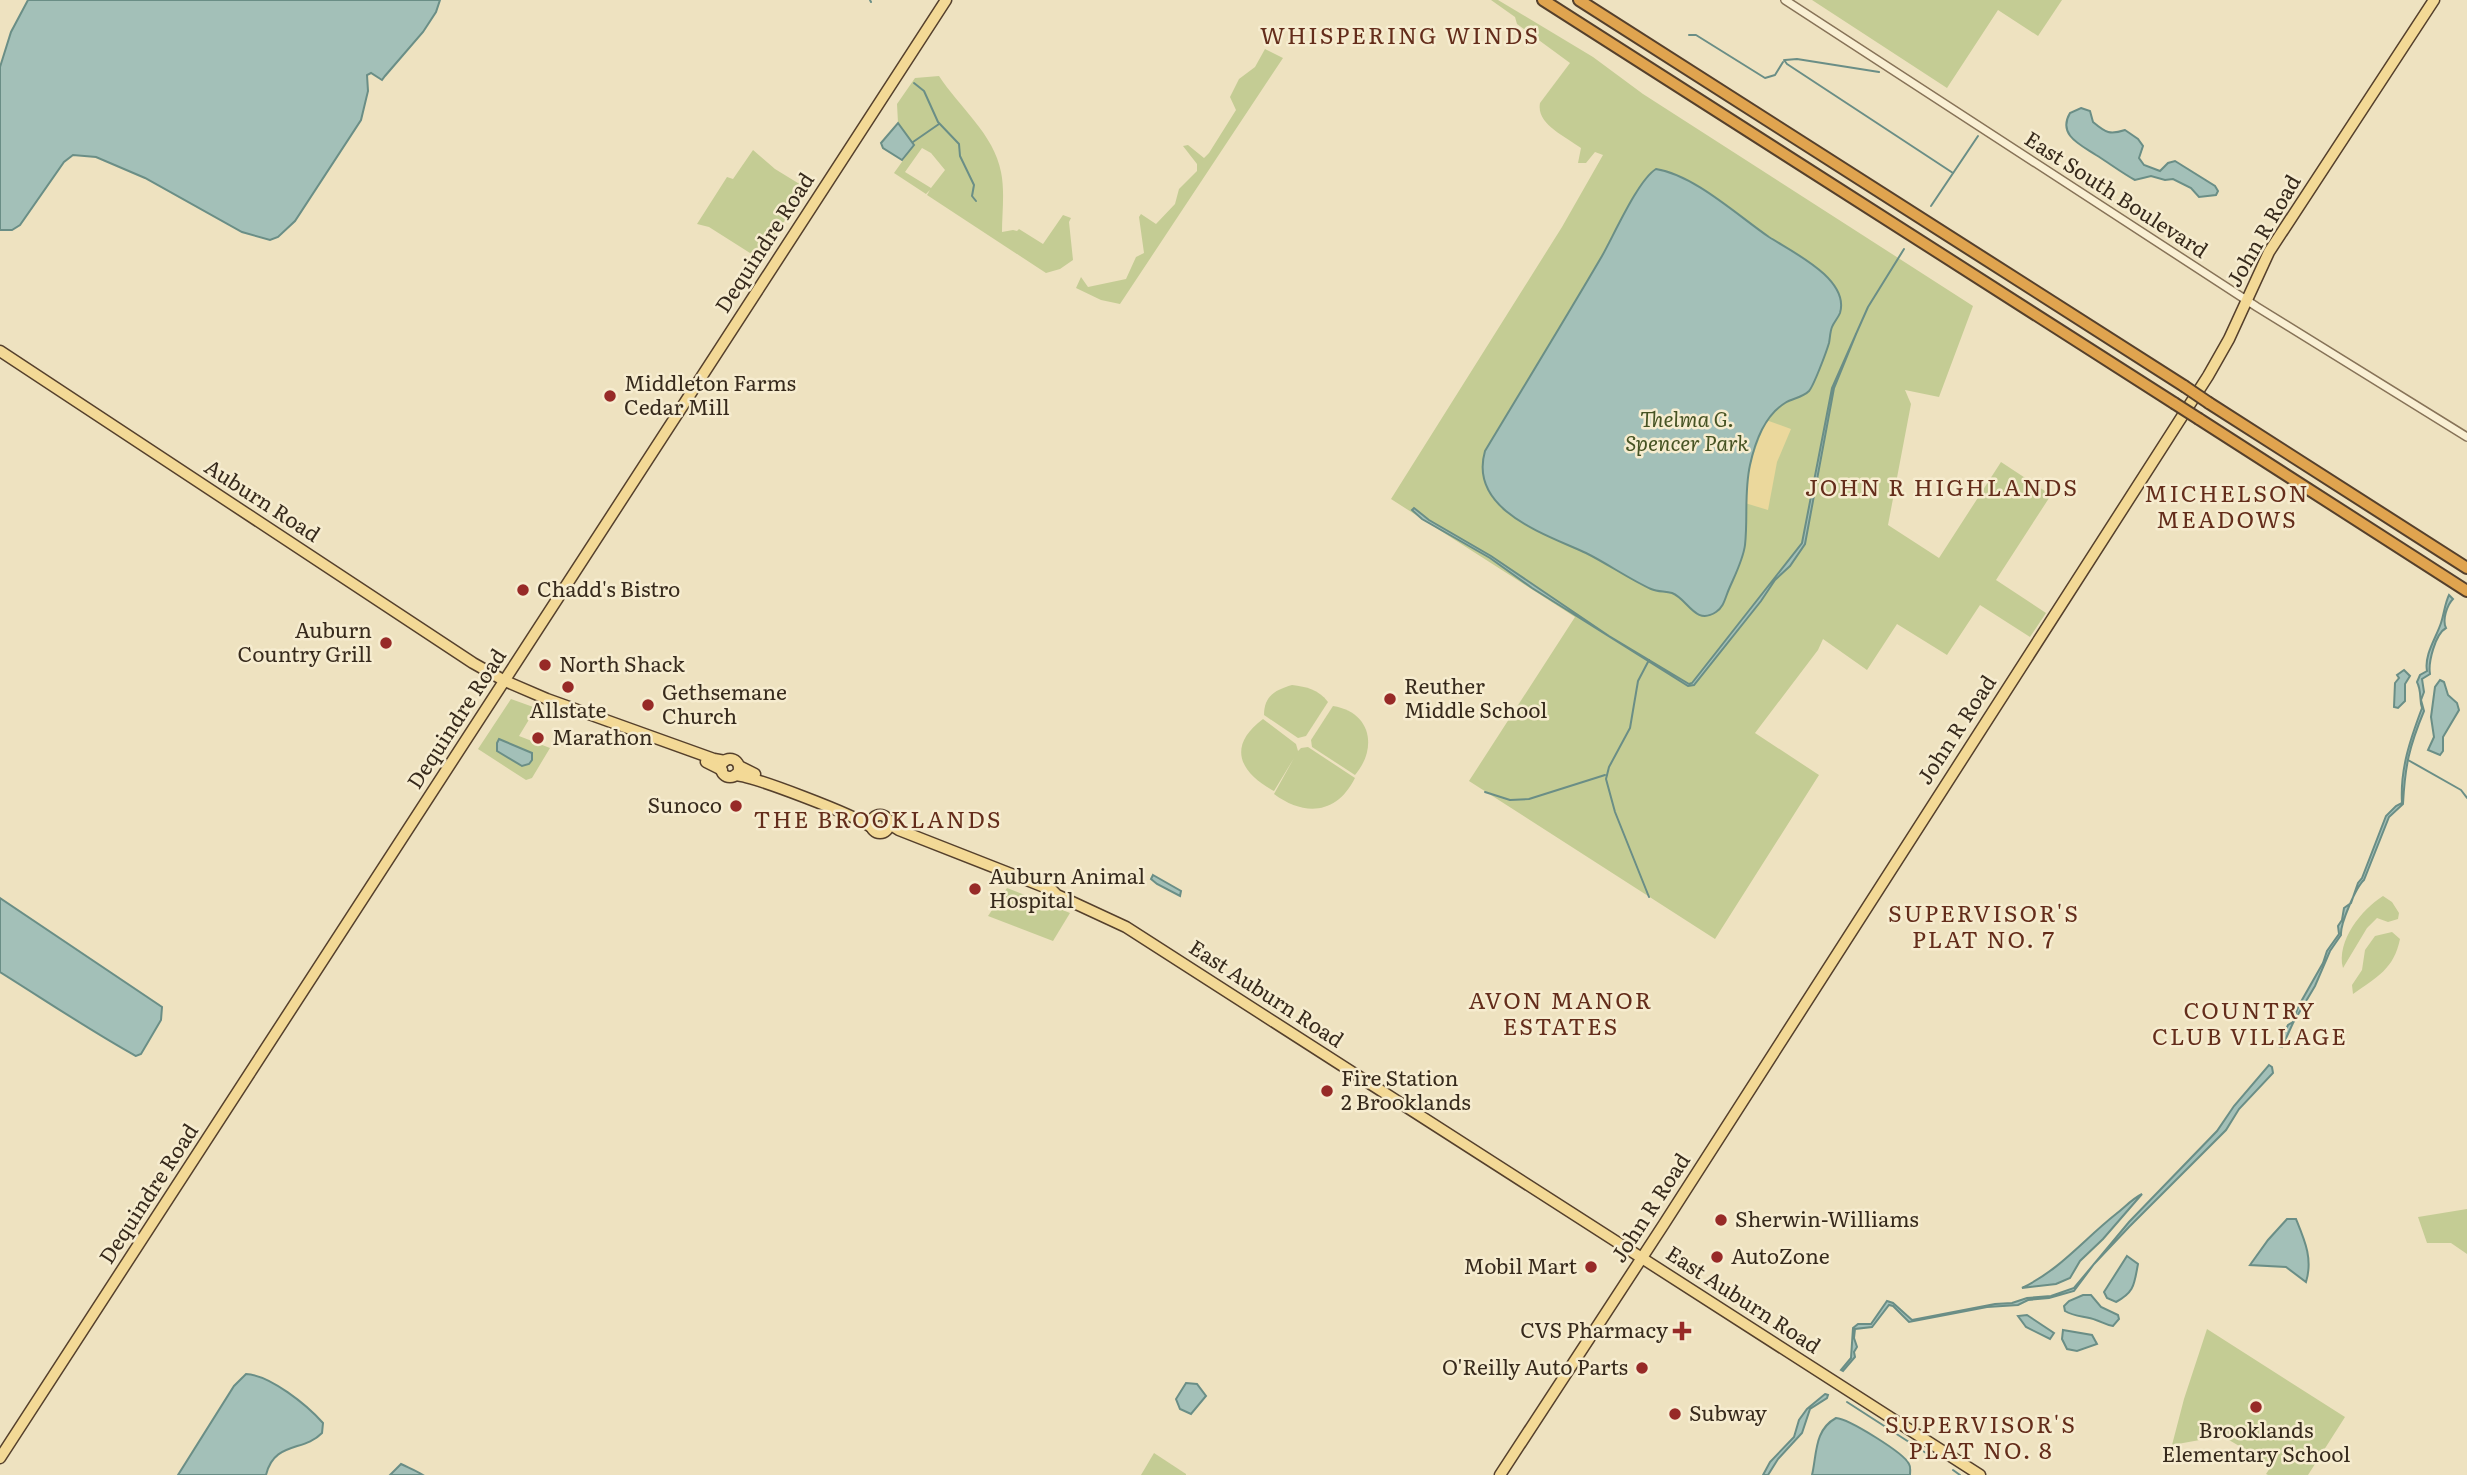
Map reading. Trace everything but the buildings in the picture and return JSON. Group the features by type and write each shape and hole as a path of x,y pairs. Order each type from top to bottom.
{"highway":[{"path":"1542,0 2467,591"},
{"path":"1579,0 2467,568"}],"main road":[{"name":"Dequindre Road","path":"0,1458 946,0"},
{"name":"John R Road","path":"1500,1475 2208,376 2229,340 2269,252 2434,0"},
{"name":"Auburn Road","path":"0,351 461,656 505,681"},
{"path":"505,681 598,719 606,719 715,760 723,766 726,775 737,770 750,772 872,822 877,833 887,827 883,816 872,822"},
{"path":"723,766 733,760 737,770"},
{"name":"East Auburn Road","path":"887,827 1052,890 1126,927 1980,1475"}],"street":[{"name":"East South Boulevard","path":"1785,0 2246,300 2467,437"}],"green space":[{"name":"Thelma G. Spencer Park","path":"1491,0 1498,0 1593,57 1643,94 1973,306 1939,397 1905,390 1911,404 1888,525 1939,558 2001,462 2051,495 1996,580 2046,613 2030,637 1980,605 1947,655 1897,624 1867,670 1823,639 1818,650 1755,733 1819,775 1715,939 1469,781 1575,617 1391,499 1562,227 1603,155 1595,152 1586,163 1578,163 1581,148 1553,129 1542,117 1540,103 1570,63 1517,24 1515,17"},
{"path":"1812,0 2062,0 2038,36 1998,10 1947,88"},
{"path":"1265,49 1283,58 1120,304 1101,300 1076,288 1081,277 1088,287 1126,279 1136,257 1144,253 1139,217 1141,214 1156,224 1175,204 1179,189 1197,171 1197,164 1183,146 1188,145 1204,158 1209,153 1236,110 1230,97 1239,79 1255,67"},
{"path":"939,76 991,145 1002,179 1002,232 1019,229 1043,244 1063,215 1071,218 1069,222 1073,260 1060,269 1046,273 927,195 930,190 926,194 894,173 914,145 898,123 897,104 915,78","holes":["922,148 931,153 945,170 931,188 905,172"]},
{"path":"753,150 775,169 806,188 769,245 750,253 709,227 697,224 727,177 733,179"},
{"path":"1292,685 1312,689 1328,702 1306,736 1298,738 1264,715 1268,698 1280,689"},
{"path":"511,699 536,708 519,736 550,748 532,778 526,780 478,749"},
{"path":"1333,706 1356,716 1367,733 1367,754 1355,775 1312,747 1311,740"},
{"path":"1263,719 1296,744 1298,751 1308,747 1355,778 1348,790 1330,805 1309,809 1274,794 1294,758 1274,791 1252,776 1242,758 1241,749 1252,729"},
{"path":"1007,888 1070,913 1053,941 988,916"},
{"path":"2383,896 2392,902 2399,913 2398,919 2388,922 2377,918 2367,928 2343,968 2343,947 2347,937 2359,917"},
{"path":"2392,932 2400,939 2389,965 2353,994 2352,985 2362,970 2365,950 2375,936"},
{"path":"2467,1209 2467,1254 2451,1243 2427,1243 2418,1217"},
{"name":"Brooklands Elementary School","path":"2207,1329 2345,1417 2308,1475 2268,1475 2266,1474 2272,1465 2222,1436 2172,1445"},
{"path":"1154,1453 1186,1474 1186,1475 1141,1475"}],"sand":[{"path":"1766,420 1791,429 1777,462 1768,510 1745,503 1750,464"}],"water":[{"path":"28,0 440,0 423,32 382,80 371,73 367,75 368,91 361,120 295,221 278,237 270,240 242,232 145,178 96,157 73,155 64,162 20,225 12,230 0,230 0,67 11,32"},
{"path":"2081,108 2090,111 2093,122 2105,131 2112,133 2125,130 2138,139 2143,146 2139,158 2144,165 2160,171 2168,163 2175,161 2215,186 2218,191 2216,195 2199,197 2191,188 2173,179 2151,176 2135,180 2125,174 2072,138 2066,127 2067,121 2070,113"},
{"path":"898,123 914,145 902,160 883,148 881,143"},
{"path":"1656,169 1700,187 1817,268 1836,289 1841,301 1840,313 1832,327 1827,348 1811,388 1778,408 1766,422 1758,439 1748,475 1746,535 1742,556 1723,605 1716,612 1703,616 1692,610 1678,596 1651,589 1514,517 1499,504 1488,489 1483,472 1485,451 1602,256 1634,196"},
{"path":"1856,334 1834,388 1805,544 1694,685 1688,686 1532,588 1490,558 1422,519 1412,510 1414,508 1429,520 1491,556 1609,636 1689,684 1692,683 1802,543 1832,388"},
{"path":"2449,595 2453,599 2446,613 2446,628 2433,649 2430,674 2422,679 2424,692 2421,700 2424,711 2409,757 2403,804 2389,817 2364,880 2353,898 2386,816 2402,803 2404,766 2422,708 2417,682 2420,675 2427,671 2429,653"},
{"path":"2404,670 2410,676 2405,684 2405,701 2398,708 2394,707 2395,683 2399,678 2397,675"},
{"path":"2440,680 2444,682 2448,695 2457,703 2459,710 2443,737 2443,751 2440,755 2428,750 2434,737 2431,717 2435,687"},
{"path":"499,739 532,753 532,760 522,766 497,751"},
{"path":"1153,875 1181,891 1180,896 1157,884 1151,879"},
{"path":"0,898 162,1007 161,1020 141,1054 136,1056 0,972"},
{"path":"2350,904 2341,935 2330,951 2315,986 2282,1047 2278,1046 2288,1025 2293,1022 2327,951 2339,934 2338,926 2344,908"},
{"path":"2269,1065 2272,1067 2273,1073 2239,1109 2226,1130 2094,1264 2129,1222 2217,1131 2234,1106"},
{"path":"2142,1194 2080,1261 2070,1278 2056,1284 2022,1288 2060,1263"},
{"path":"2287,1219 2296,1219 2305,1243 2309,1266 2306,1282 2286,1267 2250,1265"},
{"path":"2127,1256 2138,1264 2136,1277 2130,1291 2116,1302 2107,1298 2104,1292"},
{"path":"2094,1264 2074,1291 2049,1298 2028,1300 2018,1305 1987,1307 1909,1322 1889,1305 1872,1327 1855,1329 1855,1357 1841,1370 1851,1358 1853,1328 1858,1324 1871,1324 1887,1301 1912,1320 2027,1298 2051,1296 2074,1288"},
{"path":"2083,1295 2091,1295 2101,1307 2118,1315 2119,1319 2113,1326 2065,1311 2064,1306 2069,1301"},
{"path":"2027,1315 2054,1333 2050,1339 2026,1327 2018,1316"},
{"path":"2063,1330 2092,1335 2097,1344 2077,1351 2067,1349 2062,1339"},
{"path":"246,1374 277,1385 298,1400 323,1423 322,1433 307,1443 282,1452 270,1464 266,1475 178,1475 234,1386"},
{"path":"1186,1383 1197,1384 1206,1396 1191,1414 1180,1409 1176,1399"},
{"path":"1825,1394 1828,1395 1827,1398 1810,1409 1802,1433 1778,1459 1768,1475 1763,1475 1770,1462 1794,1437 1799,1420 1807,1409"},
{"path":"1836,1418 1863,1430 1897,1452 1909,1464 1910,1475 1812,1475 1820,1436"},
{"path":"401,1464 415,1470 423,1475 390,1475"}],"waterway":[{"path":"1689,35 1696,35 1765,78 1775,75 1783,62"},
{"path":"1785,60 1797,59 1879,72"},
{"path":"1784,60 1953,173"},
{"path":"914,83 924,91 938,122 959,144 960,156 974,185 972,196 976,201"},
{"path":"913,142 939,124"},
{"path":"1931,206 1978,136"},
{"path":"1856,334 1868,307 1904,249"},
{"path":"1649,660 1638,681 1630,728 1609,767 1606,779 1615,812 1649,897"},
{"path":"2408,760 2461,790 2467,798"},
{"path":"1485,792 1510,800 1529,799 1605,775"},
{"path":"1847,1402 1926,1453"},
{"path":"1953,1470 1960,1475"}],"place":[{"name":"Middleton Farms Cedar Mill","path":"610,396"},
{"name":"Chadd's Bistro","path":"523,590"},
{"name":"Auburn Country Grill","path":"386,643"},
{"name":"North Shack","path":"545,665"},
{"name":"Allstate","path":"568,687"},
{"name":"Reuther Middle School","path":"1390,699"},
{"name":"Gethsemane Church","path":"648,705"},
{"name":"Marathon","path":"538,738"},
{"name":"Sunoco","path":"736,806"},
{"name":"Auburn Animal Hospital","path":"975,889"},
{"name":"Fire Station 2 Brooklands","path":"1327,1091"},
{"name":"Sherwin-Williams","path":"1721,1220"},
{"name":"AutoZone","path":"1717,1257"},
{"name":"Mobil Mart","path":"1591,1267"},
{"name":"CVS Pharmacy","path":"1682,1331"},
{"name":"O'Reilly Auto Parts","path":"1642,1368"},
{"name":"Brooklands Elementary School","path":"2256,1407"},
{"name":"Subway","path":"1675,1414"}],"district":[{"name":"WHISPERING WINDS","path":"1400,36"},
{"name":"JOHN R HIGHLANDS","path":"1942,488"},
{"name":"MICHELSON MEADOWS","path":"2227,507"},
{"name":"THE BROOKLANDS","path":"878,820"},
{"name":"SUPERVISOR'S PLAT NO. 7","path":"1984,927"},
{"name":"AVON MANOR ESTATES","path":"1561,1014"},
{"name":"COUNTRY CLUB VILLAGE","path":"2250,1024"},
{"name":"SUPERVISOR'S PLAT NO. 8","path":"1981,1438"}]}
